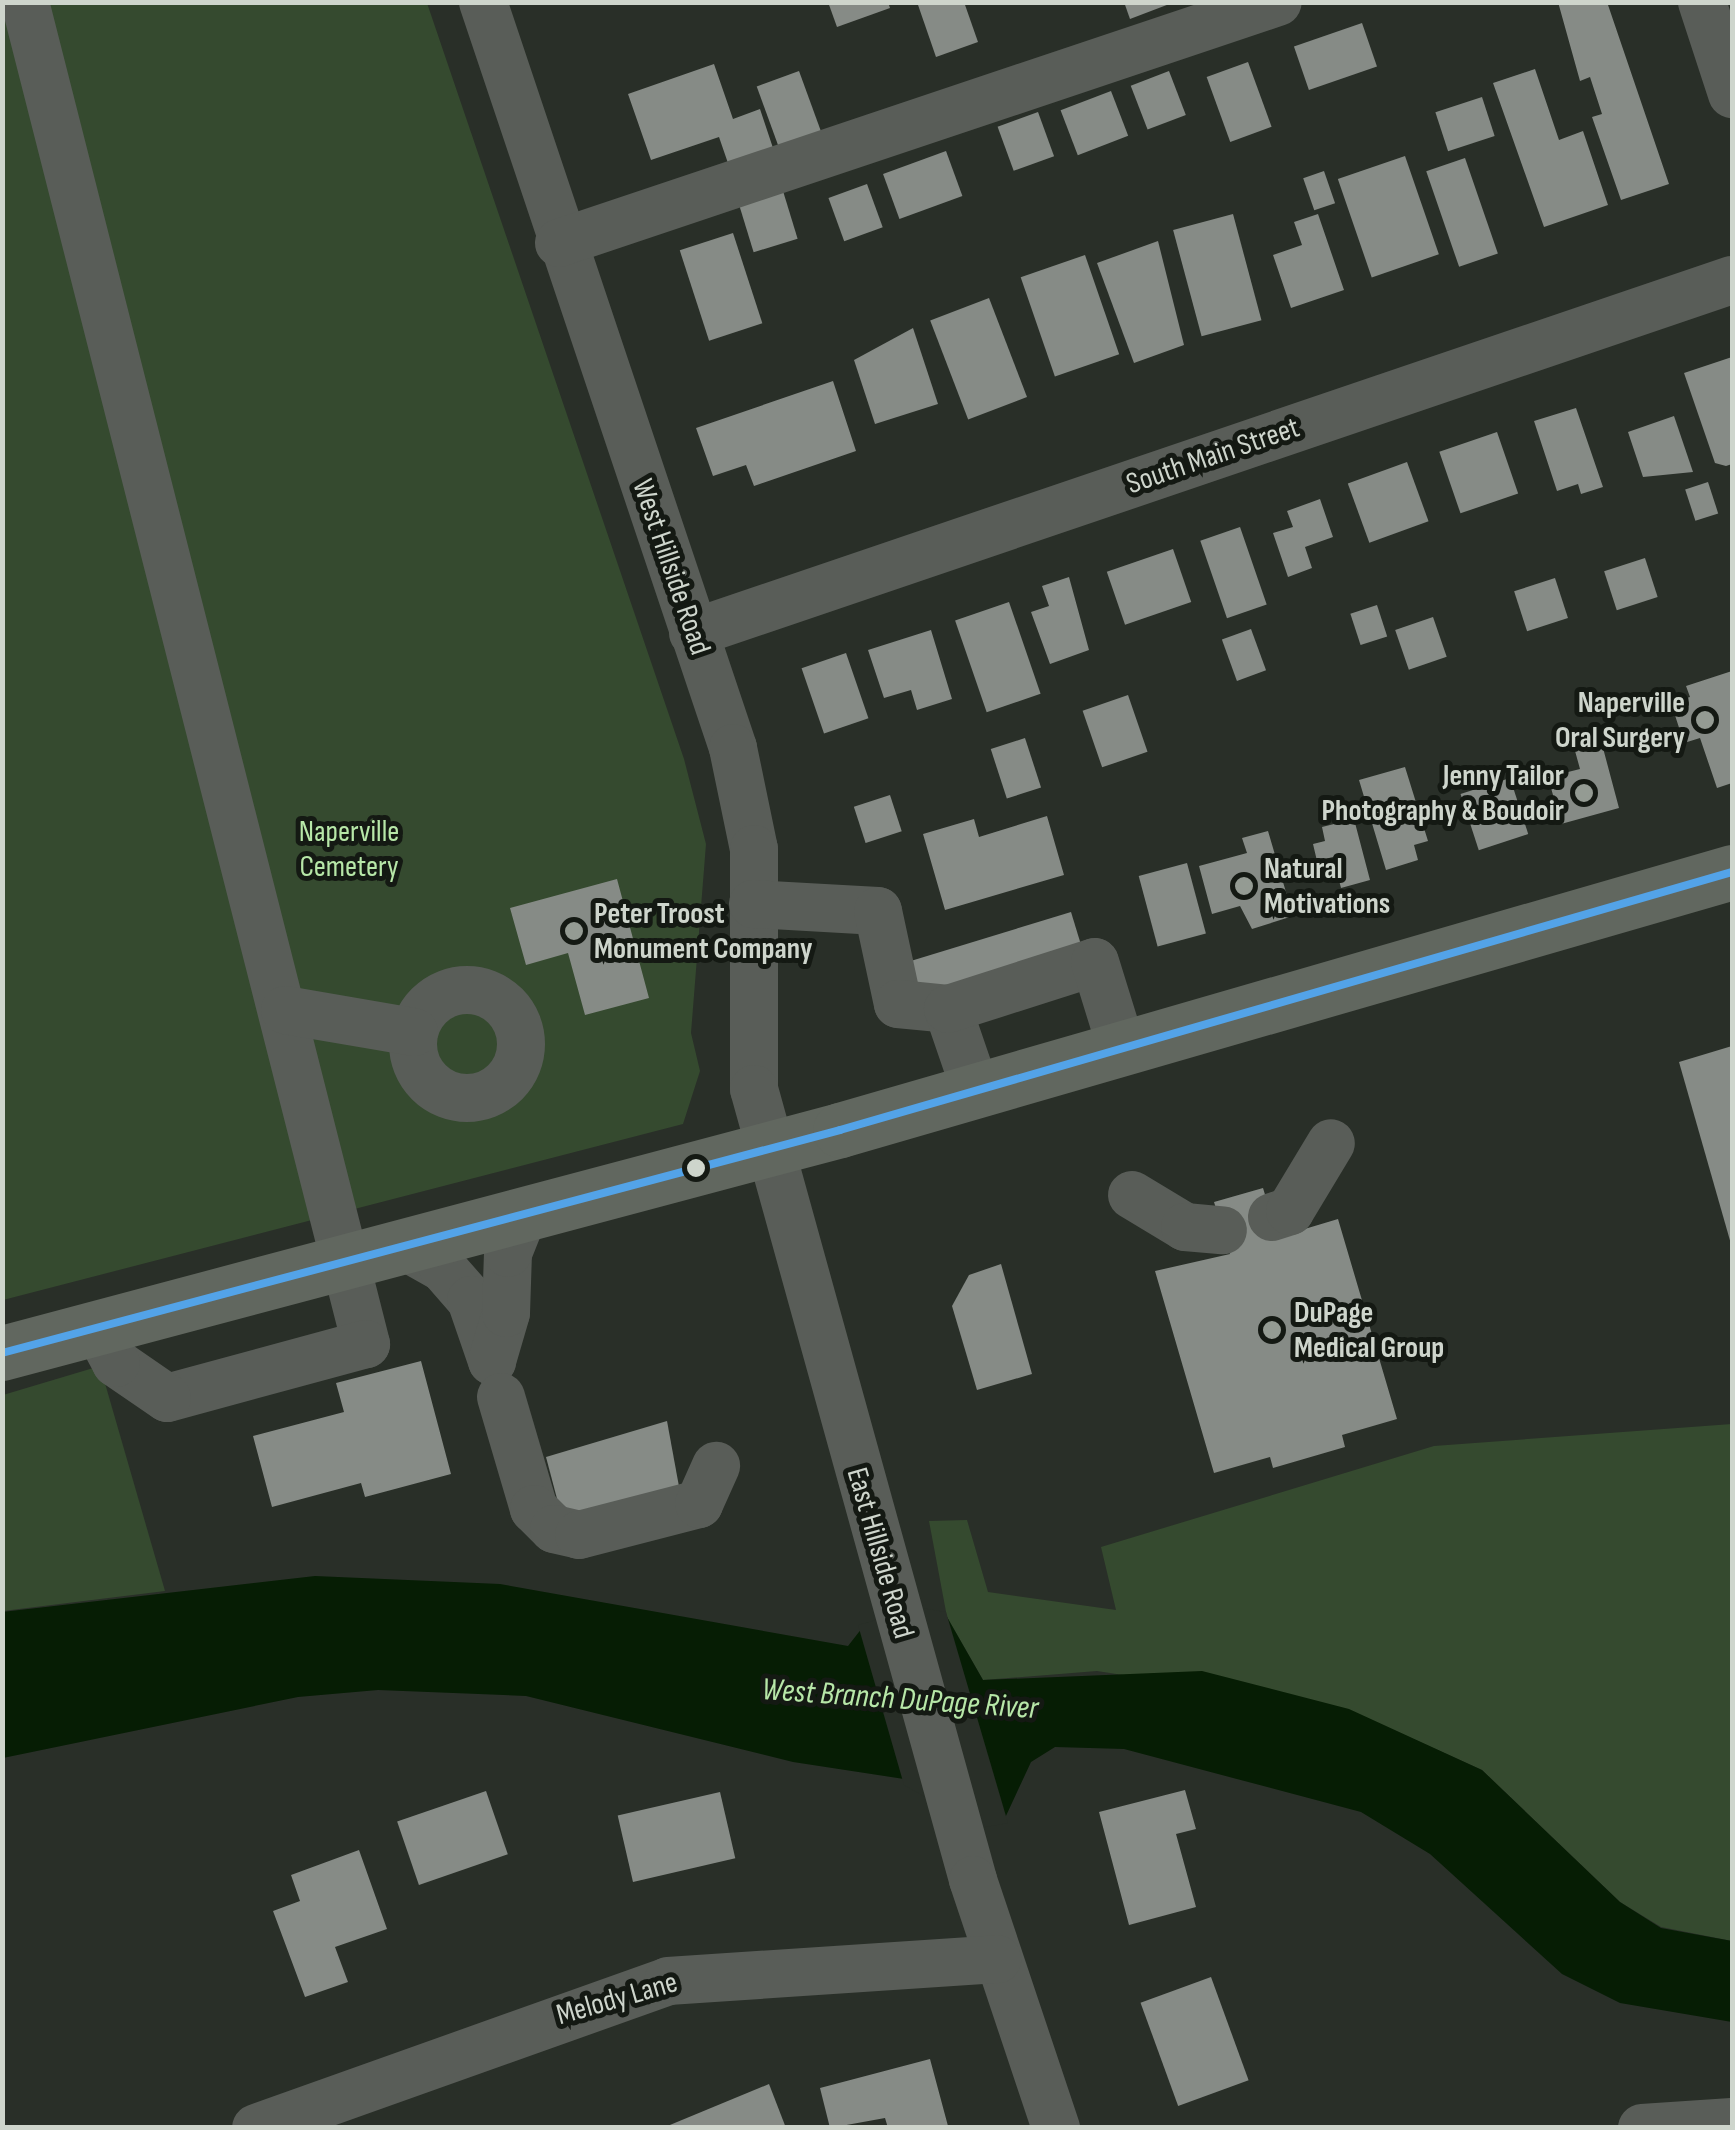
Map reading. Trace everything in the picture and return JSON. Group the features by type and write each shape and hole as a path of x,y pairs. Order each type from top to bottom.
{"main road":[{"path":"5,1341 98,1329 350,1257 768,1148 1732,872"}],"street":[{"path":"24,2 350,1257 366,1344 167,1398 116,1363 98,1329"},
{"name":"West Hillside Road","path":"483,2 559,243 733,748 754,849 754,1089 768,1148"},
{"path":"559,243 1278,2"},
{"path":"1702,2 1732,94"},
{"name":"South Main Street","path":"694,633 1732,280"},
{"path":"753,904 878,910 898,1004 948,1008 1095,962 1122,1049"},
{"path":"948,1008 976,1091"},
{"path":"286,1010 414,1032"},
{"path":"1272,1217 1290,1211 1331,1143"},
{"name":"East Hillside Road","path":"768,1148 973,1880 1056,2128"},
{"path":"1132,1195 1184,1227 1223,1230"},
{"path":"402,1245 443,1268 471,1300 492,1361 506,1314 508,1253 524,1213"},
{"path":"501,1397 534,1509 554,1529 579,1535 698,1504 716,1466"},
{"name":"Melody Lane","path":"256,2128 668,1980 997,1959"},
{"path":"1642,2128 1732,2122"}],"green space":[{"name":"Naperville Cemetery","path":"3,3 427,3 684,759 706,844 691,1033 700,1071 683,1124 3,1300"},
{"path":"100,1366 165,1591 3,1611 3,1395"},
{"path":"1732,1424 1732,1941 1661,1927 1620,1902 1482,1770 1349,1710 1097,1671 983,1680 947,1617 929,1521 967,1520 988,1592 1116,1610 1101,1547 1434,1446"}],"water":[{"name":"West Branch DuPage River","path":"315,1576 500,1584 848,1646 866,1623 947,1617 983,1680 1202,1671 1349,1709 1482,1770 1620,1902 1661,1928 1732,1941 1732,2022 1620,2003 1562,1974 1430,1854 1361,1812 1124,1749 1055,1747 1031,1762 1005,1818 904,1779 793,1762 526,1696 378,1690 298,1697 3,1758 2,1612"}],"pier":[{"path":"921,1608 946,1612 1008,1823 980,1828 904,1785 858,1625"}],"building":[{"path":"828,2 888,2 890,8 837,27"},
{"path":"917,2 964,2 978,42 936,57"},
{"path":"1124,2 1171,2 1172,3 1130,19"},
{"path":"1558,2 1607,2 1669,184 1621,200 1592,117 1602,114 1590,77 1580,81"},
{"path":"1362,23 1377,66 1309,90 1294,46"},
{"path":"1248,62 1272,127 1230,142 1207,77"},
{"path":"714,64 733,119 760,109 775,154 730,169 719,137 651,160 628,94"},
{"path":"1535,69 1559,140 1583,131 1608,205 1544,227 1493,83"},
{"path":"799,71 823,137 781,152 757,86"},
{"path":"1169,71 1186,115 1148,130 1131,86"},
{"path":"1111,91 1128,136 1078,155 1061,110"},
{"path":"1482,97 1495,136 1448,151 1435,112"},
{"path":"1038,112 1054,156 1014,171 998,127"},
{"path":"946,151 962,196 899,219 883,174"},
{"path":"1405,156 1439,254 1372,277 1338,179"},
{"path":"1465,158 1498,253 1459,267 1426,171"},
{"path":"1324,171 1335,203 1314,210 1303,178"},
{"path":"867,184 883,227 844,241 828,198"},
{"path":"783,191 798,239 754,252 739,204"},
{"path":"1233,214 1261,320 1202,336 1173,230"},
{"path":"1318,214 1344,290 1291,308 1273,255 1302,245 1294,222"},
{"path":"733,233 762,323 709,341 680,250"},
{"path":"1158,241 1184,345 1134,363 1097,263"},
{"path":"1085,255 1119,354 1055,376 1021,277"},
{"path":"989,298 1027,397 968,420 930,321"},
{"path":"913,328 938,404 875,424 854,360"},
{"path":"1732,357 1732,464 1726,466 1715,463 1684,373"},
{"path":"833,381 856,451 754,486 746,465 713,476 696,428"},
{"path":"1576,408 1603,487 1581,494 1578,484 1557,491 1534,421"},
{"path":"1674,416 1693,472 1643,477 1628,432"},
{"path":"1497,432 1518,493 1460,513 1439,452"},
{"path":"1407,462 1429,521 1369,543 1348,484"},
{"path":"1708,482 1718,513 1695,521 1685,489"},
{"path":"1320,499 1333,537 1305,547 1312,568 1288,577 1273,533 1293,527 1287,511"},
{"path":"1240,527 1267,605 1227,618 1200,541"},
{"path":"1173,549 1191,602 1125,625 1107,572"},
{"path":"1645,558 1658,597 1617,610 1604,571"},
{"path":"1069,577 1089,650 1050,664 1031,612 1049,606 1042,586"},
{"path":"1555,578 1568,618 1527,631 1514,591"},
{"path":"1009,602 1041,694 987,712 955,621"},
{"path":"1377,605 1387,636 1361,645 1350,614"},
{"path":"1433,617 1447,657 1409,670 1395,630"},
{"path":"1251,629 1266,670 1237,681 1222,640"},
{"path":"931,630 952,699 917,710 911,690 884,698 868,650"},
{"path":"846,653 868,718 824,734 802,668"},
{"name":"Naperville Oral Surgery","path":"1732,671 1732,783 1717,788 1700,738 1684,743 1671,703 1690,697 1686,686"},
{"path":"1128,695 1148,752 1102,767 1083,711"},
{"name":"Jenny Tailor Photography & Boudoir","path":"1599,733 1619,808 1561,824 1548,777 1580,769 1572,740"},
{"path":"1025,738 1041,787 1007,799 991,749"},
{"path":"1405,767 1428,841 1414,845 1418,860 1386,870 1359,780"},
{"path":"1510,778 1528,834 1479,850 1461,794"},
{"path":"890,795 902,831 866,843 854,807"},
{"path":"1047,816 1064,875 945,910 923,834 974,819 979,837"},
{"path":"1354,819 1370,880 1341,888 1333,857 1317,861 1313,844 1325,841 1322,827"},
{"name":"Natural Motivations","path":"1268,831 1293,916 1252,929 1240,906 1212,914 1199,866 1247,853 1242,838"},
{"path":"1187,863 1206,934 1158,946 1139,876"},
{"name":"Peter Troost Monument Company","path":"617,879 649,998 585,1015 568,953 526,965 510,908"},
{"path":"1071,912 1083,952 914,1004 902,964"},
{"path":"1732,1046 1732,1244 1731,1244 1679,1062"},
{"name":"DuPage Medical Group","path":"1263,1188 1278,1237 1338,1219 1397,1419 1342,1435 1345,1447 1273,1468 1270,1457 1214,1473 1155,1271 1230,1254 1214,1202"},
{"path":"1001,1264 1032,1374 977,1390 952,1306 969,1275"},
{"path":"421,1361 451,1474 365,1497 361,1483 272,1507 253,1436 344,1412 336,1383"},
{"path":"667,1421 680,1492 578,1519 560,1510 546,1457"},
{"path":"1185,1790 1196,1829 1176,1834 1196,1907 1129,1925 1099,1812"},
{"path":"486,1791 508,1854 419,1885 397,1822"},
{"path":"720,1792 735,1858 633,1882 618,1816"},
{"path":"359,1850 387,1929 335,1947 348,1982 305,1997 273,1911 300,1901 291,1875"},
{"path":"1211,1977 1249,2080 1178,2106 1141,2003"},
{"path":"930,2059 948,2126 888,2128 885,2118 830,2128 820,2088"},
{"path":"769,2084 786,2128 665,2128 665,2127"}],"transit line":[{"path":"2,1353 840,1130 1732,872"}],"place":[{"name":"Naperville Oral Surgery","path":"1705,720"},
{"name":"Jenny Tailor Photography & Boudoir","path":"1584,793"},
{"name":"Natural Motivations","path":"1244,886"},
{"name":"Peter Troost Monument Company","path":"574,931"},
{"name":"DuPage Medical Group","path":"1272,1330"}]}
